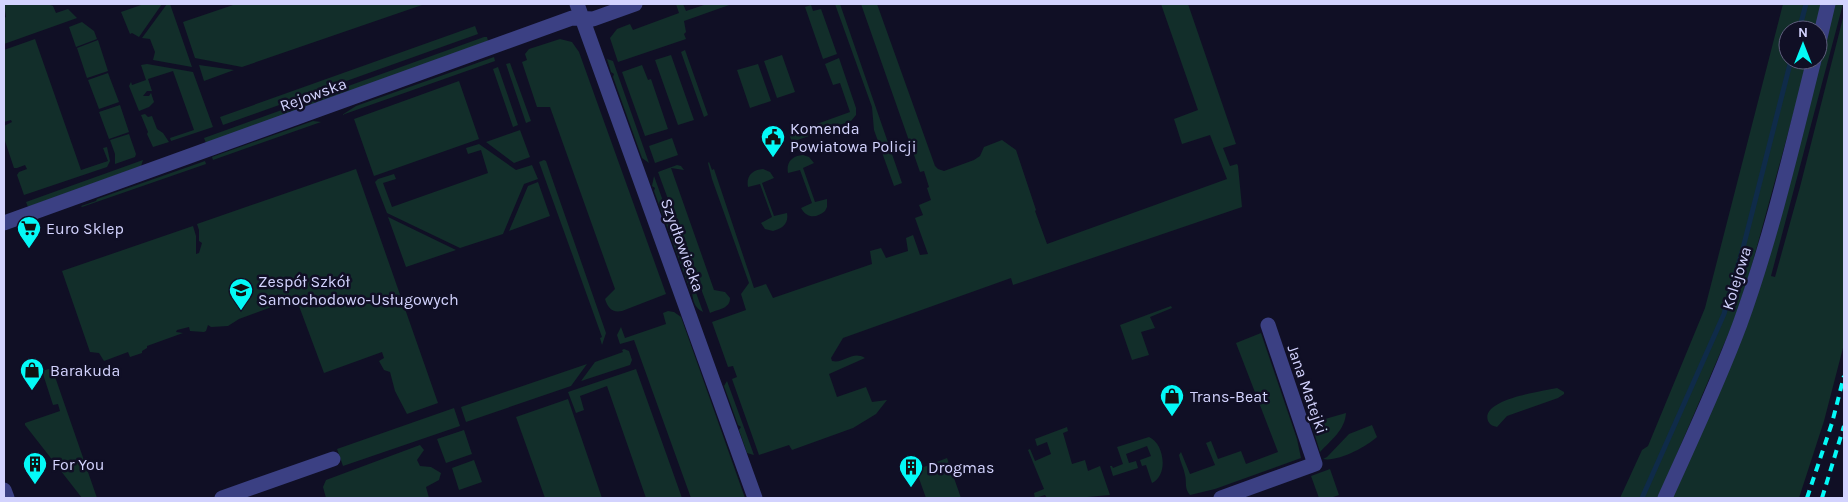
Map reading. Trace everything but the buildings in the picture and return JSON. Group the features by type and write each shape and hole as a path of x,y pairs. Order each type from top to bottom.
{"street":[{"name":"Szydłowiecka","path":"577,4 755,498"},
{"name":"Rejowska","path":"4,223 572,18 593,19 635,4"},
{"path":"1824,20 1828,4"},
{"name":"Kolejowa","path":"1665,498 1727,357 1748,300 1782,185 1811,70"},
{"name":"Jana Matejki","path":"1221,498 1315,464 1268,325"},
{"path":"222,498 333,459"},
{"path":"4,490 7,498"}],"green space":[{"path":"48,4 53,6 56,13 68,9 77,18 4,44 4,18 6,17 4,5"},
{"path":"144,4 162,4 139,37 132,33 130,34 121,12"},
{"path":"167,4 170,4 192,67 153,60 155,52 150,39 142,38"},
{"path":"236,4 425,4 242,67 195,58 183,22"},
{"path":"676,4 683,4 686,11 707,4 732,4 684,21 686,39 618,62 610,38 617,29 630,24 633,30 679,13"},
{"path":"835,4 840,4 902,183 894,186 874,130 872,107"},
{"path":"861,4 877,4 935,166 944,171 974,160 980,156 984,147 1002,140 1016,150 1047,244 1227,179 1210,135 1182,144 1174,119 1198,110 1161,4 1188,4 1236,144 1223,148 1230,166 1237,164 1238,166 1242,207 1013,285 1011,278 843,338 831,358 832,361 840,361 852,356 865,358 829,374 837,397 866,387 872,402 887,400 876,414 853,428 792,450 789,445 759,455 732,379 737,377 733,366 728,367 712,322 746,310 741,294 749,283 708,163 712,170 714,169 754,288 766,284 773,298 872,264 870,251 881,248 886,258 908,251 906,238 913,235 920,255 928,254 915,218 923,215 919,205 931,200 927,188 929,187 924,171 920,172"},
{"path":"1783,4 1822,4 1818,20 1779,20"},
{"path":"1835,4 1843,4 1828,61 1828,31"},
{"path":"811,5 813,11 821,9 837,54 823,59 805,7"},
{"path":"1844,14 1844,344 1824,421 1799,498 1672,498 1800,141 1818,70 1826,70 1771,276 1775,277"},
{"path":"82,22 94,31 97,39 76,47 69,27"},
{"path":"1778,23 1778,70 1805,70 1750,272 1733,323 1658,498 1620,498 1642,450 1648,446 1705,308"},
{"path":"475,26 478,34 223,125 220,117"},
{"path":"487,37 488,41 206,143 204,138"},
{"path":"35,39 81,170 108,161 103,148 107,147 110,161 107,167 24,195 17,175 19,172 27,169 25,165 14,168 4,138 4,126 12,122 11,120 4,122 4,50"},
{"path":"560,39 572,42 579,52 666,294 622,311 613,310 606,302 605,299 615,289 550,107 537,107 522,62 527,60 525,54 529,49"},
{"path":"98,40 108,71 87,78 77,48"},
{"path":"685,50 708,115 704,117 681,52"},
{"path":"671,55 694,120 678,125 655,60"},
{"path":"782,55 795,92 777,98 764,61"},
{"path":"494,57 495,61 342,115 356,106"},
{"path":"839,58 856,108 856,115 851,121 792,142 789,134 850,112 840,83 833,85 825,64"},
{"path":"607,59 613,61 649,163 642,158 613,77 614,74 611,72"},
{"path":"510,63 531,121 526,123 506,64"},
{"path":"147,64 193,72 213,127 171,141 170,138 194,130 173,71 148,79 152,91 147,91 143,96 149,96 151,93 154,102 149,107 139,111 129,86 131,82 132,85 146,80 141,65"},
{"path":"758,64 771,101 750,108 737,70"},
{"path":"199,65 234,70 204,81"},
{"path":"642,65 648,80 651,79 668,129 645,136 622,72"},
{"path":"498,67 518,125 513,127 493,69"},
{"path":"108,73 119,102 99,109 88,80"},
{"path":"459,81 479,139 374,176 354,119"},
{"path":"120,105 129,132 109,139 99,112"},
{"path":"145,114 148,117 152,116 157,129 163,133 169,142 153,147 141,115"},
{"path":"313,121 321,122 213,160 212,157"},
{"path":"520,130 530,157 514,163 486,142"},
{"path":"129,134 136,154 135,157 115,164 115,154 110,140"},
{"path":"672,138 678,155 655,163 649,146"},
{"path":"479,144 516,170 532,165 538,179 524,184 503,234 460,248 387,213 375,182 378,179 394,174 396,179 383,183 392,207 488,173 481,150 468,154 466,148"},
{"path":"803,155 809,157 814,163 803,168 815,202 827,199 825,211 815,216 809,216 801,208 812,203 800,170 788,173 788,166 791,160"},
{"path":"143,160 141,166 28,207 26,202"},
{"path":"205,161 206,164 81,206 97,199"},
{"path":"546,161 606,333 602,345 600,338 602,337 539,162"},
{"path":"677,165 681,166 684,170 671,168 714,290 725,292 730,298 726,307 710,313 658,172"},
{"path":"356,169 438,403 407,414 395,391 390,372 384,370 379,361 384,358 382,352 324,373 296,298 239,319 228,326 211,327 208,325 204,332 190,331 189,327 177,330 176,332 183,333 147,346 142,353 130,357 128,352 104,361 99,353 90,352 62,271 193,226 196,236 196,254 199,253 202,243 199,241 197,224"},
{"path":"763,169 770,172 774,178 762,183 774,216 787,213 787,220 784,225 773,231 765,229 761,223 772,217 760,184 748,187 748,180 751,174"},
{"path":"654,176 703,312 694,304 692,292 654,191 655,188 652,186"},
{"path":"538,182 550,216 509,231 528,186"},
{"path":"388,217 456,250 406,267"},
{"path":"1171,306 1172,308 1150,317 1155,328 1141,332 1149,355 1132,360 1120,325"},
{"path":"668,311 674,312 681,317 745,498 691,498 634,340 620,344 617,335 621,327 625,338 666,324 663,313"},
{"path":"1261,333 1297,439 1301,458 1215,489 1190,495 1186,488 1186,478 1179,455 1181,452 1190,474 1215,465 1206,443 1211,441 1218,459 1241,451 1246,464 1278,452 1236,343"},
{"path":"622,350 629,351 632,360 630,365 581,381 595,362 623,352"},
{"path":"587,364 571,386 466,422 461,407"},
{"path":"52,368 97,498 82,498 25,425 25,423 60,411 58,404 53,405 42,371"},
{"path":"636,369 682,498 646,498 607,386 580,396 584,410 576,413 568,392"},
{"path":"727,381 754,455 747,453 739,430 741,427 738,425 724,386"},
{"path":"1557,388 1564,392 1558,398 1507,416 1497,427 1488,421 1488,413 1503,402 1515,397"},
{"path":"568,399 602,498 545,498 516,417"},
{"path":"454,408 460,426 343,466 337,449"},
{"path":"1346,413 1340,430 1320,452 1311,423"},
{"path":"1372,425 1377,437 1372,441 1344,456 1323,459 1349,434"},
{"path":"1067,427 1068,431 1063,433 1072,464 1085,460 1088,471 1100,466 1110,495 1047,498 1045,495 1035,498 1034,493 1044,489 1028,450 1030,449 1035,461 1051,454 1047,442 1037,446 1035,439"},
{"path":"464,430 472,454 446,463 437,439"},
{"path":"1149,437 1158,446 1163,459 1161,473 1157,479 1152,483 1146,465 1142,466 1140,460 1151,456 1147,446 1126,454 1129,463 1136,461 1138,468 1113,476 1110,466 1113,468 1123,464 1117,447"},
{"path":"420,445 424,450 417,460 420,466 431,467 441,473 439,480 426,487 429,498 326,498 323,487 326,480"},
{"path":"947,458 961,498 926,498 916,470"},
{"path":"474,460 482,482 459,490 452,468"},
{"path":"1330,469 1339,495 1330,498 1319,498 1311,476"}],"waterway":[{"path":"1802,20 1806,4"},
{"path":"1642,498 1724,314 1742,252 1788,70"}],"railway":[{"path":"1807,498 1832,423 1844,376"},
{"path":"1822,498 1844,426"}],"place":[{"name":"Komenda Powiatowa Policji","path":"773,158"},
{"name":"Euro Sklep","path":"29,249"},
{"name":"Zespół Szkół Samochodowo-Usługowych","path":"241,311"},
{"name":"Barakuda","path":"32,391"},
{"name":"Trans-Beat","path":"1172,417"},
{"name":"For You","path":"35,485"},
{"name":"Drogmas","path":"911,488"}]}
